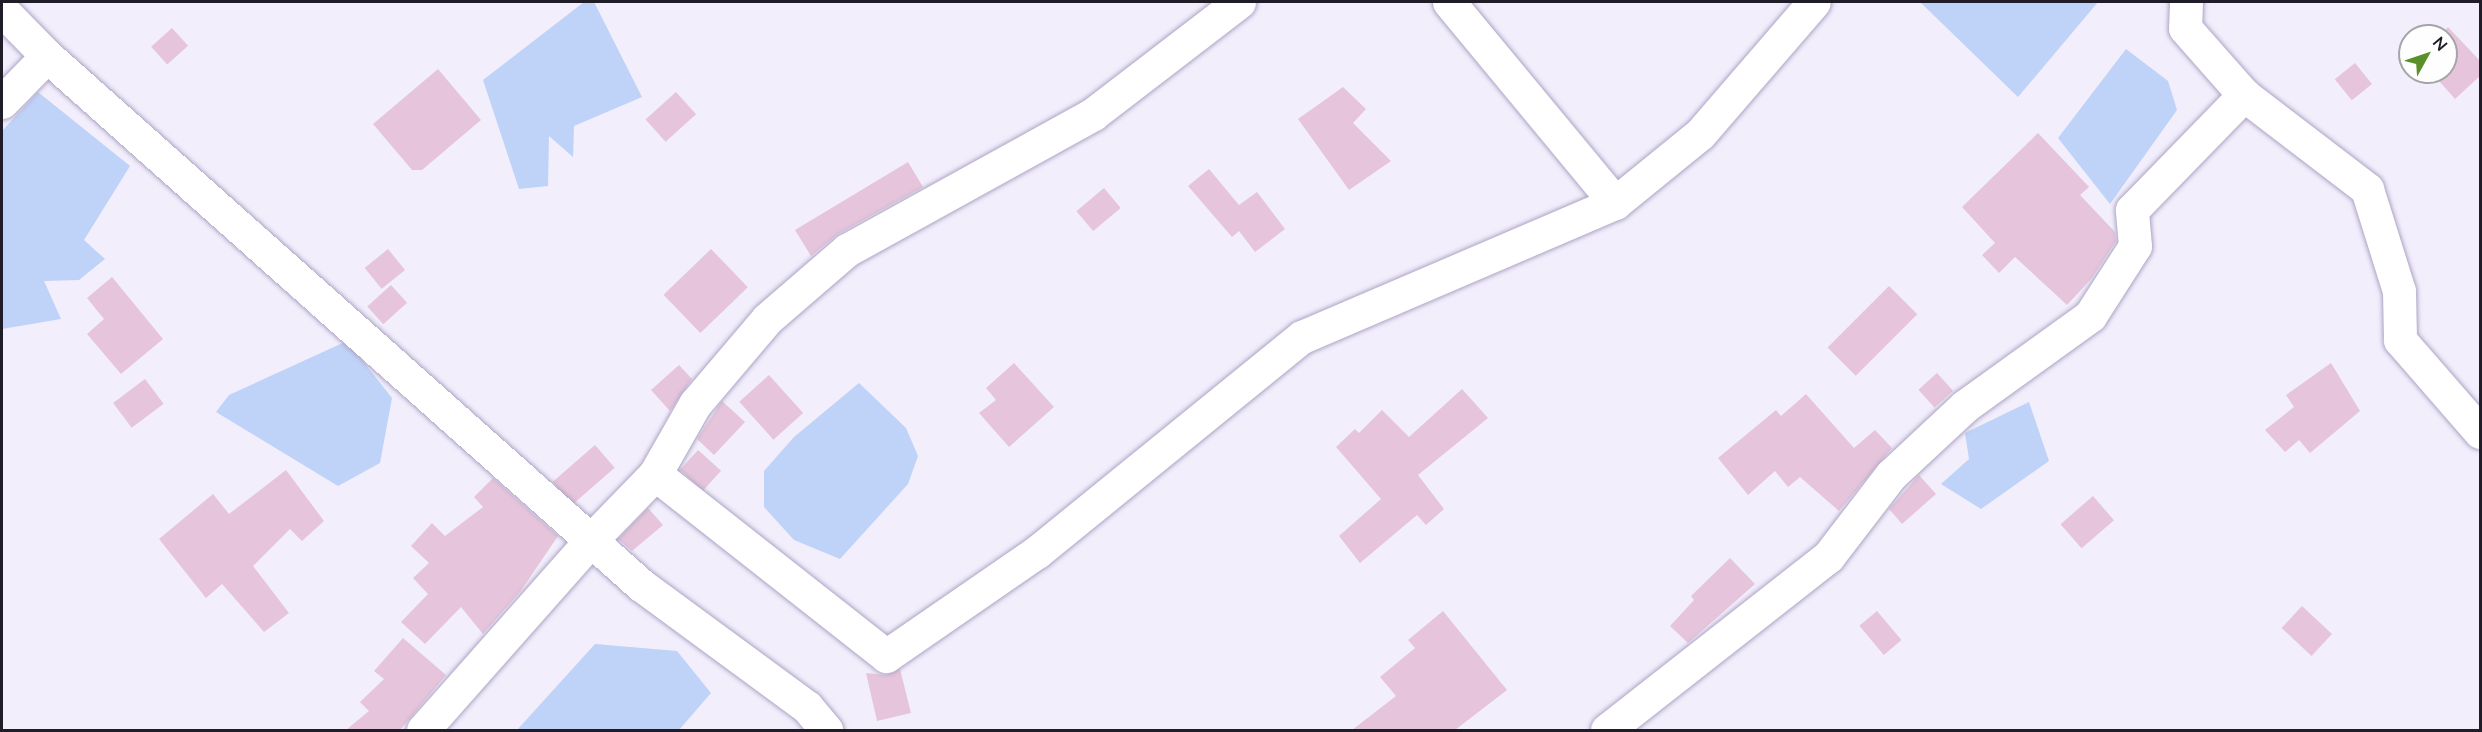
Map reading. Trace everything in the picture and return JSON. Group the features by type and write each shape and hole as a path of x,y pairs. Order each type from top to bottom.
{"street":[{"path":"423,730 592,539 655,474 695,404 767,319 847,250 1093,114 1239,2"},
{"path":"1449,2 1615,203"},
{"path":"655,474 886,656 1037,552 1302,337 1615,203 1700,134 1814,2"},
{"path":"2186,2 2185,28 2244,95 2367,189 2399,291 2400,340 2481,432"},
{"path":"2,10 47,56 641,585 807,707 826,730"},
{"path":"2,102 47,56"},
{"path":"1607,730 1828,557 1891,475 1965,406 2090,316 2134,246 2132,210 2244,95"}],"water":[{"path":"584,2 594,2 642,97 574,126 573,157 549,136 548,186 519,189 483,80"},
{"path":"1920,2 2098,2 2018,97"},
{"path":"2126,49 2168,81 2177,110 2110,204 2058,138"},
{"path":"38,92 130,166 84,240 105,259 79,280 44,281 61,319 2,329 2,131"},
{"path":"347,341 392,398 380,463 338,486 216,412 229,395"},
{"path":"859,383 906,428 918,456 908,484 840,559 794,540 764,507 764,471 794,437"},
{"path":"2029,402 2049,461 1981,509 1941,484 1969,459 1965,433"},
{"path":"595,644 677,651 711,693 679,730 517,730"}],"building":[{"path":"172,28 188,46 167,65 151,47"},
{"path":"2458,38 2481,62 2481,75 2455,99 2442,84 2458,84"},
{"path":"2355,63 2372,84 2352,100 2335,79"},
{"path":"438,69 481,120 422,170 412,170 373,124"},
{"path":"1343,87 1366,109 1353,123 1391,161 1349,190 1298,119"},
{"path":"676,92 696,114 666,142 646,119"},
{"path":"2038,133 2089,187 2080,195 2115,232 2116,241 2092,278 2067,305 2015,257 1999,273 1982,255 1995,243 1962,207"},
{"path":"908,162 923,187 838,234 811,256 795,230"},
{"path":"1209,169 1239,205 1257,192 1285,229 1255,252 1239,231 1232,237 1188,186"},
{"path":"1104,188 1121,208 1093,231 1076,211"},
{"path":"388,249 405,270 382,289 365,268"},
{"path":"711,249 748,287 700,333 664,295"},
{"path":"112,277 163,339 121,374 87,334 104,319 87,298"},
{"path":"391,285 407,303 383,324 367,306"},
{"path":"1889,286 1917,314 1856,376 1827,348"},
{"path":"1014,363 1054,407 1009,447 979,413 996,400 986,388"},
{"path":"2331,363 2360,411 2310,453 2299,440 2285,452 2265,430 2294,407 2286,395"},
{"path":"679,365 692,379 670,411 651,390"},
{"path":"1937,373 1953,391 1934,408 1918,390"},
{"path":"769,375 803,413 773,440 739,402"},
{"path":"145,379 164,404 132,428 113,403"},
{"path":"1462,389 1488,418 1418,475 1444,509 1426,525 1417,515 1360,563 1339,536 1381,499 1336,447 1355,429 1359,433 1382,410 1409,437"},
{"path":"1806,394 1854,448 1875,430 1892,448 1839,511 1800,477 1788,487 1775,471 1748,495 1718,458 1776,410 1781,416"},
{"path":"722,401 745,422 714,455 697,439"},
{"path":"595,445 615,468 572,504 553,482"},
{"path":"698,450 721,471 703,491 680,470"},
{"path":"286,470 324,521 302,541 290,529 253,566 289,613 264,632 222,584 206,598 159,539 213,494 229,514"},
{"path":"1919,475 1936,494 1902,524 1889,509"},
{"path":"493,478 558,536 520,592 483,634 461,607 425,644 401,622 428,594 413,578 429,563 411,546 432,523 445,536 483,507 474,497"},
{"path":"2093,496 2114,520 2082,548 2061,524"},
{"path":"648,508 663,525 632,551 618,539"},
{"path":"1730,558 1755,584 1688,643 1670,626 1694,600 1691,596"},
{"path":"2302,606 2332,634 2312,656 2282,628"},
{"path":"1443,611 1507,690 1455,730 1352,730 1396,696 1380,677 1415,648 1408,640"},
{"path":"1877,611 1901,640 1884,655 1859,626"},
{"path":"403,638 446,675 400,730 346,730 369,711 360,702 384,679 374,671"},
{"path":"900,669 911,713 877,721 866,673 886,675"}]}
